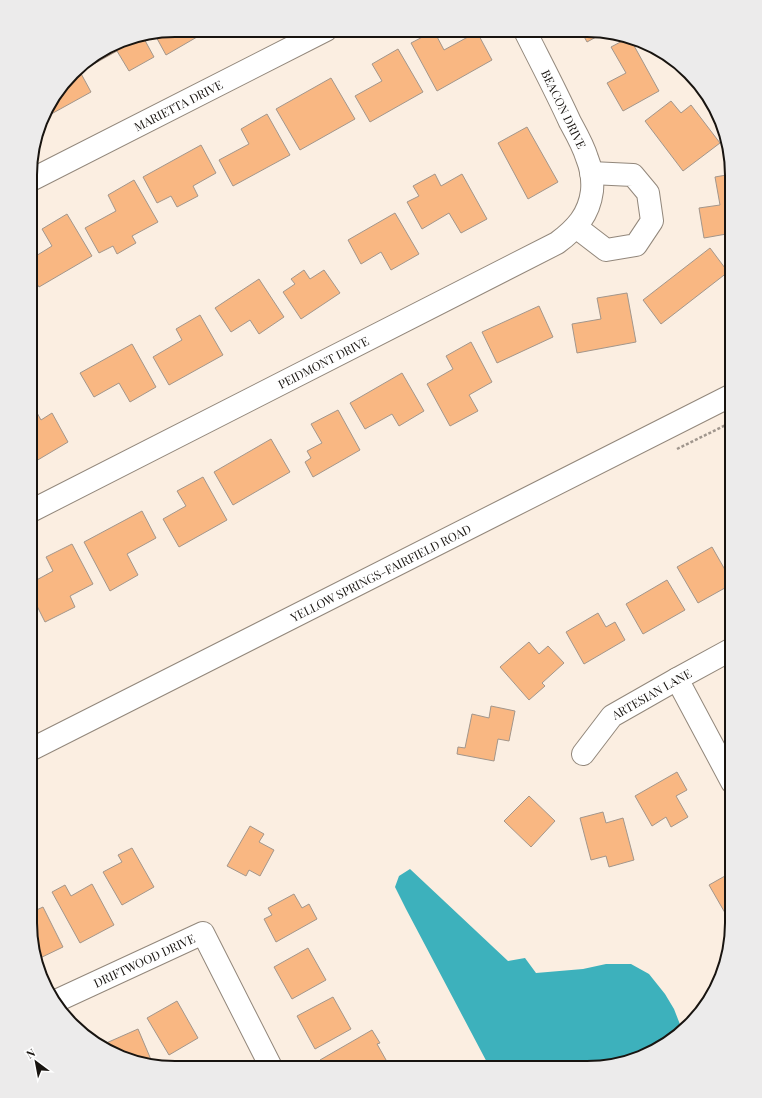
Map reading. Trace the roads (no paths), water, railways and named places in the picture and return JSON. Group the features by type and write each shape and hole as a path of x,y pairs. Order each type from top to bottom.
{"street":[{"name":"MARIETTA DRIVE","path":"37,177 312,37"},
{"name":"BEACON DRIVE","path":"528,37 587,157 592,182"},
{"path":"576,227 606,250 636,245 652,221 648,193 633,175 592,182"},
{"name":"PEIDMONT DRIVE","path":"37,508 557,243 571,233 581,221 588,206 592,182"},
{"name":"YELLOW SPRINGS-FAIRFIELD ROAD","path":"37,746 725,399"},
{"name":"ARTESIAN LANE","path":"583,754 612,716 725,654"},
{"path":"677,679 725,769"},
{"name":"DRIFTWOOD DRIVE","path":"60,999 203,933 268,1061"}],"water":[{"path":"410,869 508,961 525,958 536,973 583,969 606,964 631,964 649,974 665,994 674,1009 680,1025 664,1038 640,1051 605,1060 486,1061 395,887 399,876"}]}
